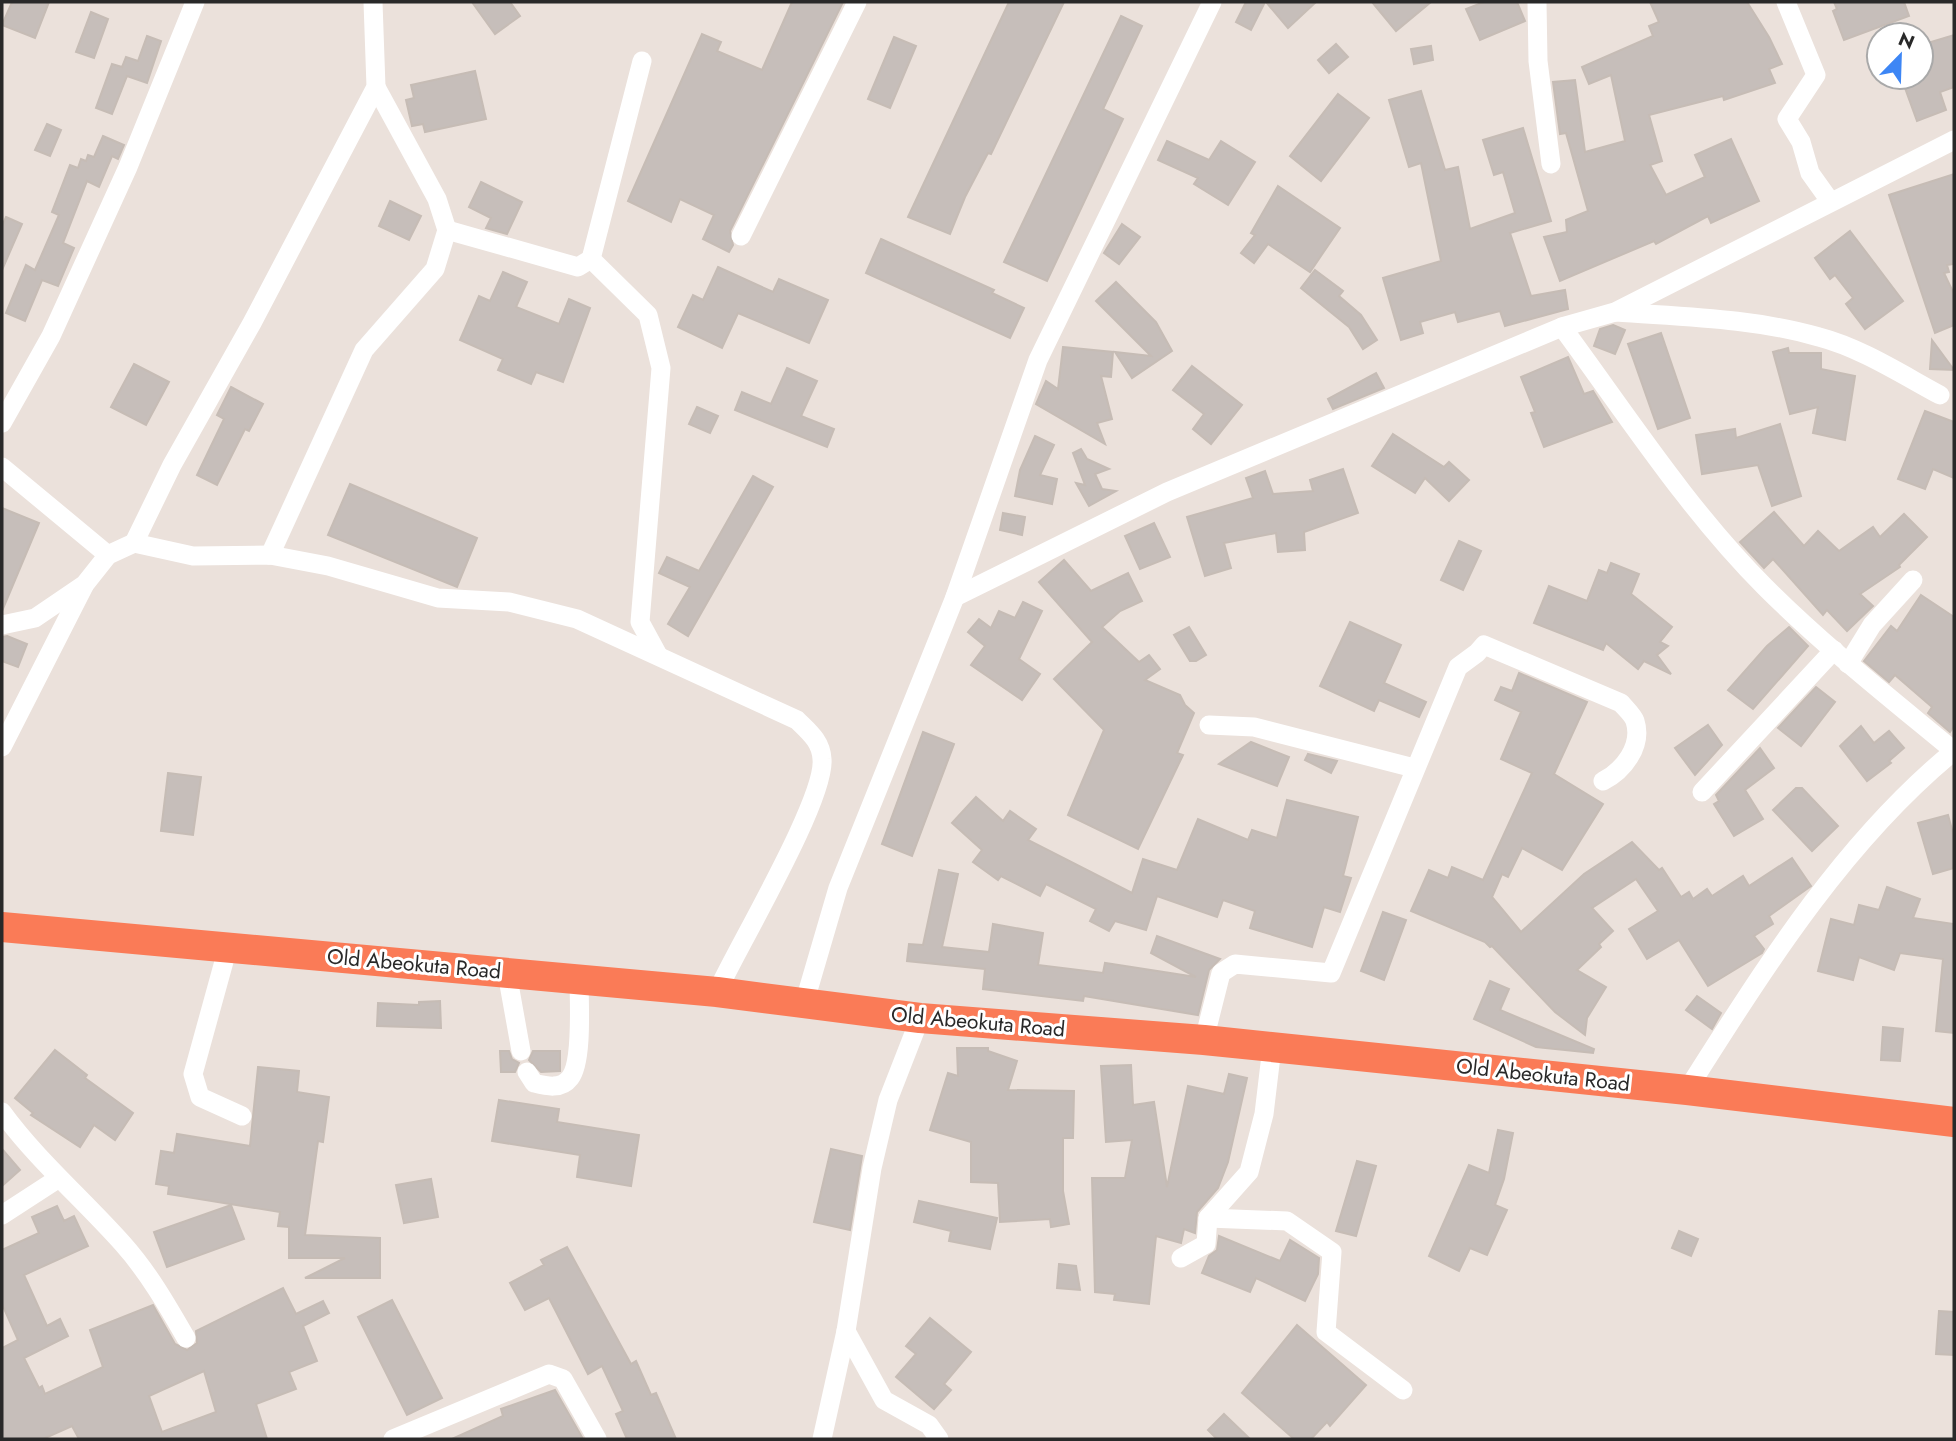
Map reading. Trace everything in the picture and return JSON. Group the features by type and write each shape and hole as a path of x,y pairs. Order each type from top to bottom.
{"highway":[{"name":"Old Abeokuta Road","path":"2,927 717,992 920,1018 1203,1040 1687,1090 1954,1122"}],"street":[{"path":"2,423 51,335 128,167 195,2"},
{"path":"270,555 364,350 435,269 447,230 437,199 376,87 373,2"},
{"path":"741,236 857,2"},
{"path":"804,1004 838,888 955,597 1038,360 1212,2"},
{"path":"1537,2 1538,61 1551,164"},
{"path":"1786,2 1816,75 1787,119 1801,142 1810,173 1830,201"},
{"path":"447,230 578,267 592,259 642,61"},
{"path":"134,543 172,465 258,312 376,87"},
{"path":"955,597 1167,492 1562,327 1615,312 1954,140"},
{"path":"592,259 648,316 661,368 640,622 658,655"},
{"path":"1615,312 1720,319 1819,337 1881,362 1940,395"},
{"path":"1562,327 1723,541 1765,587 1841,657 1954,751 1867,836 1777,948 1687,1090"},
{"path":"2,467 107,555"},
{"path":"2,747 85,584 107,555 134,543 193,556 270,555 328,565 438,598 509,602 578,619 797,720 817,740 823,760 815,798 717,992"},
{"path":"1702,792 1841,657 1913,580"},
{"path":"2,625 35,618 85,584"},
{"path":"1203,1040 1221,973 1235,964 1331,973 1458,667 1478,653 1483,645 1621,703 1635,720 1637,740 1621,772 1603,781"},
{"path":"1209,725 1254,727 1414,768"},
{"path":"228,947 193,1074 200,1097 242,1116"},
{"path":"508,973 521,1051"},
{"path":"527,1072 534,1083 547,1087 560,1086 570,1078 576,1064 579,979"},
{"path":"822,1439 846,1331 872,1168 888,1100 920,1018"},
{"path":"1181,1258 1206,1244 1208,1218 1249,1172 1264,1114 1272,1047"},
{"path":"2,1112 59,1178 124,1245 162,1296 186,1338"},
{"path":"2,1215 59,1178"},
{"path":"1208,1218 1287,1221 1332,1252 1326,1332 1403,1390"},
{"path":"846,1331 884,1400 929,1424 939,1439"},
{"path":"393,1439 549,1374 563,1379 597,1439"}],"building":[{"path":"12,2 49,2 35,38 2,25"},
{"path":"472,2 510,2 520,16 495,34"},
{"path":"792,2 843,2 730,231 733,245 729,252 703,239 714,215 680,199 671,222 628,201 702,34 721,42 717,51 762,70"},
{"path":"1009,2 1064,2 991,154 988,153 965,197 950,234 908,217"},
{"path":"1246,2 1265,2 1251,30 1236,22"},
{"path":"1266,2 1316,2 1288,28"},
{"path":"1372,2 1431,2 1396,31"},
{"path":"1484,2 1517,2 1525,21 1480,40 1466,9"},
{"path":"1650,2 1747,2 1769,37 1782,64 1769,69 1775,83 1724,100 1723,96 1649,115 1662,161 1650,165 1666,195 1705,177 1695,155 1731,139 1759,201 1711,223 1708,216 1656,244 1654,241 1560,281 1544,237 1567,232 1566,220 1588,211 1566,133 1560,134 1553,82 1575,80 1585,152 1625,141 1611,75 1589,84 1582,67 1653,36 1649,26 1659,22"},
{"path":"1834,2 1904,2 1909,16 1895,21 1865,21 1865,32 1844,40 1833,11 1837,9"},
{"path":"91,12 108,19 94,58 76,52"},
{"path":"1121,16 1142,26 1103,109 1123,119 1047,281 1004,262"},
{"path":"1954,35 1954,87 1940,92 1946,110 1917,121 1906,91 1935,91 1935,41"},
{"path":"147,36 161,41 147,83 127,76 112,114 96,108 112,64 122,67 126,57 138,61"},
{"path":"894,37 916,46 890,108 868,99"},
{"path":"1336,44 1348,57 1329,73 1318,60"},
{"path":"1431,46 1433,60 1414,64 1411,49"},
{"path":"475,71 486,119 425,132 423,124 412,126 406,100 414,98 411,85"},
{"path":"1421,91 1445,170 1458,167 1470,229 1515,213 1503,172 1494,175 1483,140 1523,128 1551,221 1510,233 1531,296 1565,290 1568,309 1505,326 1500,311 1458,322 1455,312 1420,322 1423,333 1401,340 1383,278 1441,261 1421,163 1409,167 1389,100"},
{"path":"1338,94 1369,118 1321,181 1290,156"},
{"path":"47,124 61,130 50,156 35,150"},
{"path":"103,136 124,145 118,159 112,156 99,187 87,181 63,243 74,248 58,286 42,280 25,321 6,313 26,265 35,270 59,215 52,212 70,165 78,168 81,159 86,161 88,155 94,157"},
{"path":"1167,141 1209,160 1221,141 1255,162 1228,205 1194,184 1198,178 1158,160"},
{"path":"1954,174 1954,264 1947,265 1949,272 1944,273 1954,294 1954,325 1935,333 1889,195"},
{"path":"481,182 522,202 507,234 486,228 491,218 469,207"},
{"path":"1278,186 1340,228 1310,272 1268,244 1254,263 1241,253 1255,235 1251,233"},
{"path":"390,201 421,216 409,240 379,226"},
{"path":"6,217 22,224 2,270 2,226"},
{"path":"1122,224 1140,237 1119,264 1104,253"},
{"path":"1850,231 1903,301 1865,329 1846,304 1853,298 1835,275 1830,279 1815,258"},
{"path":"881,239 994,290 992,293 1024,308 1010,338 866,273"},
{"path":"718,267 773,292 779,279 828,300 809,343 738,313 722,348 678,327 693,295 703,300"},
{"path":"1315,270 1343,291 1339,296 1361,315 1377,340 1363,349 1349,327 1301,288"},
{"path":"503,272 527,282 516,307 559,324 569,299 590,308 563,382 536,372 531,384 498,370 503,359 460,340 479,296 490,301"},
{"path":"1116,282 1156,322 1172,351 1132,378 1115,352 1151,356 1096,301"},
{"path":"1613,325 1625,330 1615,354 1594,346 1600,329"},
{"path":"1661,333 1690,418 1658,429 1628,344"},
{"path":"1932,340 1954,370 1930,369"},
{"path":"1063,347 1113,352 1111,377 1101,376 1112,419 1097,423 1105,444 1036,404 1046,381 1058,389"},
{"path":"1788,348 1789,353 1821,353 1821,369 1855,376 1845,440 1813,433 1818,407 1790,414 1773,352"},
{"path":"1568,357 1584,394 1593,391 1612,422 1544,447 1531,413 1535,412 1521,377"},
{"path":"134,364 169,382 146,425 111,407"},
{"path":"1192,366 1242,405 1211,444 1193,429 1204,414 1173,390"},
{"path":"787,368 817,381 801,416 834,429 827,447 735,410 742,392 771,404"},
{"path":"1376,373 1384,388 1333,409 1328,399"},
{"path":"231,387 263,404 249,431 245,429 217,485 197,475 224,419 217,415"},
{"path":"697,407 718,416 710,433 689,424"},
{"path":"1925,411 1954,422 1954,478 1933,469 1925,489 1898,479"},
{"path":"1780,424 1801,496 1772,506 1758,465 1702,474 1696,435 1735,429 1736,438"},
{"path":"1393,434 1444,467 1449,462 1469,480 1449,501 1425,478 1415,493 1372,466"},
{"path":"1035,436 1054,445 1040,475 1057,479 1052,504 1015,496 1020,470"},
{"path":"1081,449 1087,459 1109,469 1095,474 1102,489 1116,491 1089,506 1076,483 1085,485 1073,453"},
{"path":"1343,469 1358,513 1304,532 1305,550 1278,552 1276,533 1224,543 1231,568 1205,576 1187,517 1253,498 1246,478 1265,471 1273,494 1313,491 1310,480"},
{"path":"753,476 773,487 688,636 668,624 690,587 659,573 667,557 699,571"},
{"path":"350,484 477,538 457,587 328,535"},
{"path":"2,508 39,523 2,611"},
{"path":"1774,512 1804,546 1818,531 1839,551 1873,527 1880,537 1904,514 1927,537 1900,567 1860,594 1873,606 1847,631 1827,610 1823,615 1773,559 1764,568 1740,542"},
{"path":"1003,513 1025,517 1022,535 1000,530"},
{"path":"1154,523 1170,557 1140,569 1125,536"},
{"path":"1459,541 1481,551 1463,590 1441,580"},
{"path":"1064,560 1091,591 1128,573 1142,601 1120,611 1102,627 1139,662 1149,655 1160,669 1145,680 1180,695 1185,705 1194,713 1177,753 1183,755 1138,849 1068,815 1104,730 1054,679 1092,642 1039,582"},
{"path":"1611,563 1639,574 1631,594 1672,627 1660,642 1668,646 1657,655 1671,674 1644,661 1638,669 1606,643 1603,650 1534,623 1549,586 1587,601 1599,570 1607,573"},
{"path":"1921,595 1954,617 1954,726 1950,732 1928,713 1932,707 1895,675 1889,682 1864,661 1891,626 1897,631"},
{"path":"1023,602 1042,611 1019,659 1040,674 1022,700 971,665 985,646 968,632 979,619 991,628 999,611 1015,618"},
{"path":"1350,622 1401,645 1384,683 1426,702 1419,717 1379,700 1374,711 1320,686"},
{"path":"1189,627 1206,655 1196,661 1190,661 1174,635"},
{"path":"1789,627 1808,646 1753,709 1728,690 1767,646"},
{"path":"7,636 27,644 18,667 2,661 2,637"},
{"path":"1519,673 1587,702 1554,774 1603,804 1562,870 1522,848 1508,877 1502,874 1492,897 1521,932 1584,874 1632,842 1659,870 1662,868 1681,897 1689,892 1693,899 1707,889 1712,896 1743,876 1749,886 1792,858 1811,886 1769,916 1773,924 1754,936 1764,949 1762,953 1708,986 1679,940 1647,959 1629,929 1658,911 1636,879 1592,908 1613,931 1577,970 1606,987 1587,1018 1585,1035 1555,1012 1492,946 1411,911 1429,870 1448,878 1452,867 1483,880 1532,773 1501,759 1521,712 1495,700 1501,687 1512,691"},
{"path":"1816,687 1835,702 1801,746 1778,728"},
{"path":"1708,725 1722,745 1695,775 1675,748"},
{"path":"1861,726 1874,743 1889,731 1904,748 1889,761 1891,763 1867,781 1840,746"},
{"path":"923,732 954,744 912,856 882,844"},
{"path":"1251,742 1289,757 1277,786 1219,764"},
{"path":"1760,748 1774,768 1745,790 1763,819 1734,836 1714,804 1719,801 1716,795"},
{"path":"1308,754 1337,761 1331,773 1305,760"},
{"path":"168,773 201,777 193,835 161,831"},
{"path":"1796,788 1802,788 1838,826 1812,851 1773,810"},
{"path":"976,797 1003,821 1010,811 1036,829 1028,840 1132,893 1143,859 1177,870 1198,819 1248,840 1252,830 1277,838 1287,800 1358,817 1343,876 1351,878 1340,912 1324,907 1312,947 1250,928 1255,911 1223,900 1217,917 1157,896 1146,930 1115,921 1109,931 1090,921 1096,909 1046,884 1040,896 1001,876 998,880 973,862 982,850 952,823"},
{"path":"1948,815 1954,837 1954,868 1933,874 1918,823"},
{"path":"939,870 958,874 942,947 989,952 993,924 1043,933 1038,965 1103,973 1105,963 1196,977 1151,953 1157,936 1220,959 1209,970 1198,1015 1084,996 1083,1001 983,989 985,969 907,961 909,944 923,945"},
{"path":"1887,887 1920,899 1913,918 1954,924 1954,1033 1936,1031 1943,959 1900,953 1894,970 1859,957 1853,980 1818,971 1831,919 1854,925 1859,905 1879,910"},
{"path":"1383,912 1406,920 1384,980 1361,971"},
{"path":"1490,981 1509,989 1500,1010 1594,1049 1593,1053 1536,1047 1474,1019"},
{"path":"1697,996 1721,1013 1712,1029 1686,1010"},
{"path":"440,1001 441,1028 377,1026 378,1003 419,1005 419,1002"},
{"path":"1883,1027 1903,1029 1900,1061 1881,1060"},
{"path":"957,1048 988,1048 988,1051 1017,1061 1008,1090 1074,1091 1073,1138 1063,1138 1063,1191 1069,1224 1051,1227 1050,1219 1000,1222 998,1183 971,1182 971,1142 930,1130 948,1073 958,1076"},
{"path":"55,1050 87,1075 85,1078 133,1113 115,1140 94,1125 80,1147 31,1115 33,1113 15,1098"},
{"path":"500,1051 509,1051 512,1059 519,1063 515,1072 501,1072"},
{"path":"533,1051 560,1051 560,1071 541,1072 529,1060"},
{"path":"1131,1065 1133,1105 1154,1102 1167,1187 1188,1086 1224,1094 1229,1074 1247,1078 1228,1162 1218,1188 1197,1212 1195,1233 1184,1229 1181,1243 1156,1236 1149,1304 1114,1300 1115,1294 1095,1292 1092,1178 1125,1178 1132,1140 1106,1142 1101,1066"},
{"path":"258,1067 299,1071 297,1092 329,1097 323,1142 318,1141 305,1235 380,1238 380,1278 305,1278 345,1258 289,1258 289,1227 278,1226 280,1212 168,1194 169,1186 156,1184 161,1151 174,1153 177,1134 250,1146"},
{"path":"499,1100 559,1109 557,1122 639,1135 631,1186 577,1177 580,1155 492,1141"},
{"path":"1498,1130 1513,1133 1504,1179 1495,1205 1507,1210 1487,1255 1470,1248 1459,1271 1429,1256 1469,1165 1489,1173"},
{"path":"2,1149 20,1170 2,1186"},
{"path":"831,1149 862,1156 850,1230 814,1222"},
{"path":"1357,1161 1376,1166 1356,1236 1336,1231"},
{"path":"431,1179 438,1217 404,1223 396,1185"},
{"path":"919,1201 997,1218 990,1249 949,1241 951,1231 914,1222"},
{"path":"231,1205 244,1239 167,1267 154,1232"},
{"path":"57,1206 64,1221 74,1216 88,1246 24,1275 47,1326 60,1319 68,1336 24,1358 39,1388 42,1386 45,1394 103,1367 90,1330 153,1305 175,1344 187,1350 197,1343 196,1331 283,1288 296,1314 323,1301 329,1313 303,1326 317,1361 289,1372 296,1389 256,1404 267,1439 79,1439 72,1426 43,1439 2,1439 2,1348 18,1340 2,1304 2,1250 39,1233 32,1217","holes":["204,1371 216,1412 162,1432 149,1396"]},
{"path":"1679,1231 1698,1239 1691,1256 1672,1248"},
{"path":"1219,1236 1280,1261 1290,1240 1319,1258 1318,1274 1305,1301 1256,1278 1250,1292 1202,1273 1209,1256 1217,1250"},
{"path":"567,1247 631,1364 636,1361 651,1395 656,1393 676,1439 627,1439 616,1414 623,1411 602,1366 588,1374 549,1298 525,1310 510,1283 544,1265 541,1260"},
{"path":"1059,1264 1076,1266 1080,1290 1057,1288"},
{"path":"392,1300 442,1398 407,1415 358,1317"},
{"path":"1939,1311 1954,1312 1954,1355 1936,1354"},
{"path":"930,1318 971,1352 944,1384 951,1390 934,1409 896,1377 916,1354 906,1346"},
{"path":"1297,1325 1366,1385 1330,1426 1327,1422 1311,1439 1294,1439 1242,1393"},
{"path":"555,1390 583,1439 452,1439 503,1416 501,1409"},
{"path":"1224,1414 1250,1439 1217,1439 1208,1430"}]}
